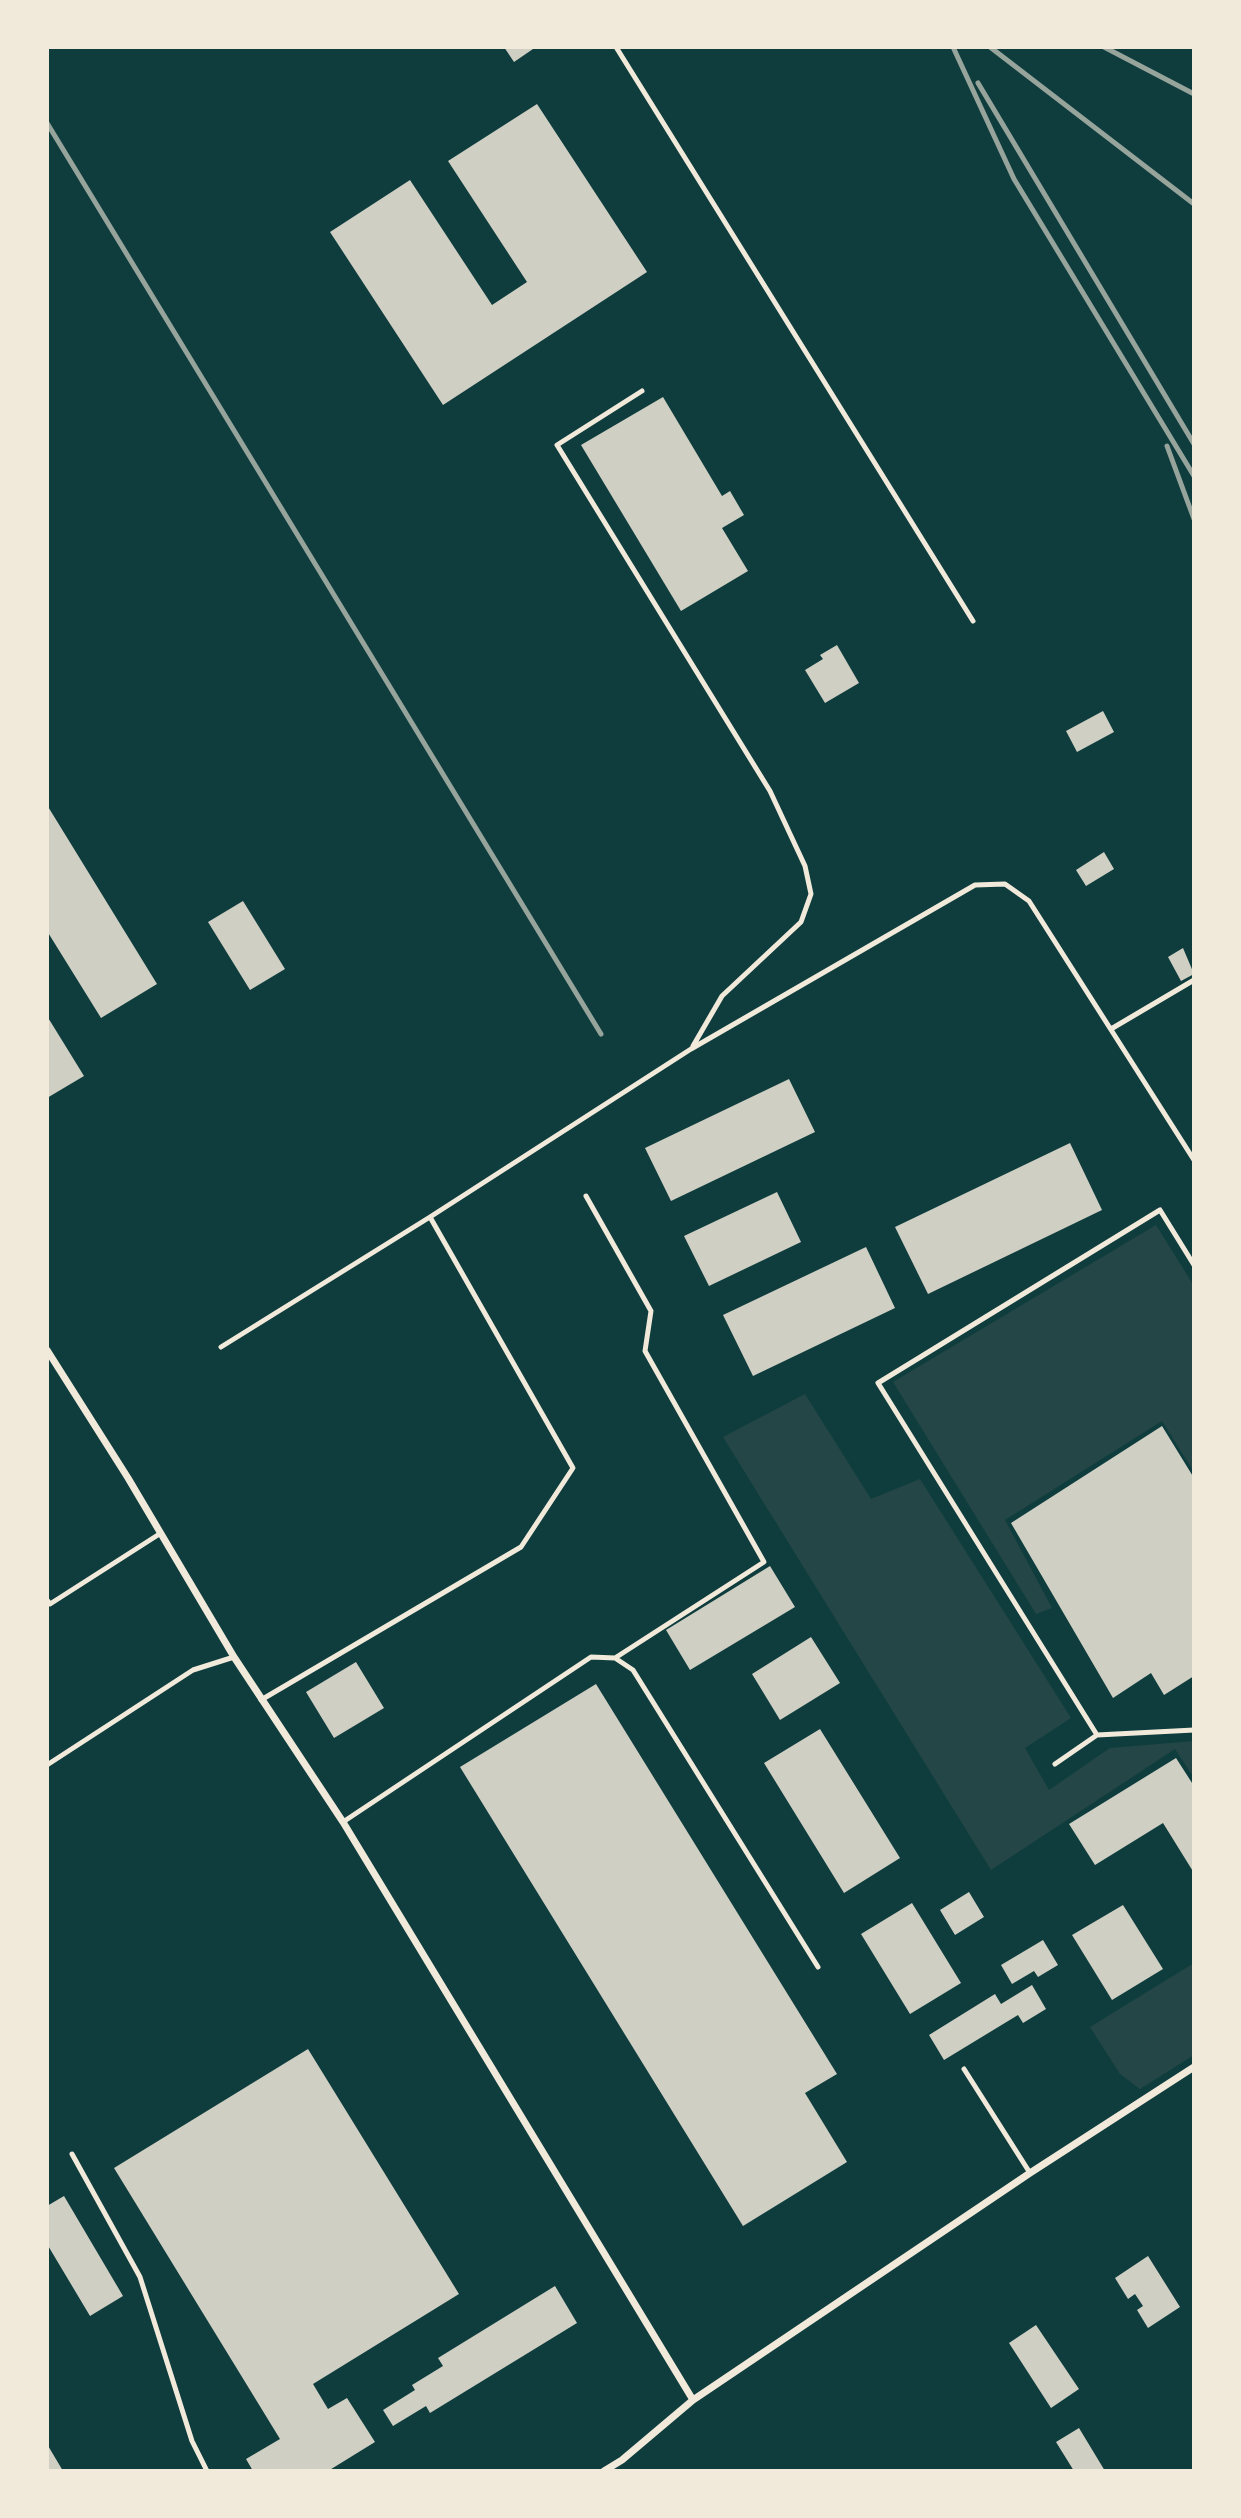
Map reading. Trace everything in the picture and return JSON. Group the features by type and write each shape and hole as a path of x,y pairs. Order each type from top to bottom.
{"street":[{"path":"47,1350 161,1533 234,1657 343,1822 693,2400"},
{"path":"604,2471 622,2460 693,2400 1030,2173 1194,2067"}],"lane":[{"path":"616,47 973,621"},
{"path":"642,391 557,445 770,791 805,866 811,894 801,922 722,996 691,1049"},
{"path":"221,1347 430,1217 691,1049 975,885 1004,884 1029,901 1194,1160"},
{"path":"1111,1029 1194,980"},
{"path":"586,1196 651,1311 645,1351 764,1562 615,1658"},
{"path":"1097,1735 878,1383 1160,1210 1194,1265"},
{"path":"261,1700 521,1547 573,1468 430,1217"},
{"path":"47,1600 50,1604 161,1533"},
{"path":"47,1765 193,1670 234,1657"},
{"path":"343,1822 591,1657 615,1658 633,1670 818,1967"},
{"path":"1055,1764 1097,1735 1194,1730"},
{"path":"964,2069 1030,2173"},
{"path":"72,2154 140,2277 192,2441 207,2471"}],"shaded area":[{"path":"1156,1225 1194,1286 1194,1472 1162,1421 1005,1520 1052,1608 1036,1614 893,1382"},
{"path":"805,1394 871,1499 920,1479 1071,1718 1025,1748 1049,1790 1110,1748 1194,1741 1194,1778 1175,1749 991,1870 723,1437"},
{"path":"1194,1963 1194,2055 1140,2089 1120,2074 1090,2027"}],"building":[{"path":"504,47 532,47 533,49 514,62"},
{"path":"537,104 647,272 443,405 330,232 410,180 492,305 527,282 448,161"},
{"path":"663,397 722,496 730,491 744,515 722,528 748,571 681,611 581,445"},
{"path":"837,645 859,683 825,703 805,670 823,659 820,655"},
{"path":"1103,711 1114,732 1077,752 1066,731"},
{"path":"47,805 157,984 101,1018 47,931"},
{"path":"1104,852 1114,869 1086,886 1076,870"},
{"path":"243,901 285,969 250,990 208,922"},
{"path":"1183,948 1194,974 1181,981 1168,957"},
{"path":"47,1016 84,1076 47,1098"},
{"path":"789,1079 815,1132 671,1201 645,1148"},
{"path":"1070,1143 1102,1210 928,1294 895,1227"},
{"path":"777,1192 801,1242 709,1286 684,1236"},
{"path":"866,1247 895,1308 753,1376 723,1315"},
{"path":"1162,1426 1194,1478 1194,1676 1164,1695 1151,1673 1113,1698 1011,1523"},
{"path":"770,1566 795,1607 690,1670 666,1630"},
{"path":"811,1637 840,1683 780,1720 752,1674"},
{"path":"356,1662 384,1708 334,1738 306,1692"},
{"path":"596,1684 837,2074 805,2093 847,2162 743,2226 460,1767"},
{"path":"820,1729 900,1858 844,1893 764,1763"},
{"path":"1176,1758 1194,1786 1194,1873 1163,1823 1095,1865 1069,1824"},
{"path":"969,1892 984,1917 955,1935 940,1910"},
{"path":"912,1903 961,1983 910,2014 861,1934"},
{"path":"1123,1905 1163,1969 1112,2000 1072,1935"},
{"path":"1043,1940 1058,1965 1038,1977 1034,1971 1012,1984 1001,1965"},
{"path":"1032,1985 1046,2009 1023,2023 1018,2015 944,2060 929,2035 995,1994 1001,2004"},
{"path":"308,2049 459,2294 313,2384 328,2409 347,2398 375,2442 328,2471 253,2471 246,2459 280,2439 114,2168"},
{"path":"64,2196 123,2296 90,2316 47,2244 47,2206"},
{"path":"1148,2256 1180,2307 1148,2328 1137,2310 1143,2306 1135,2294 1128,2299 1115,2278"},
{"path":"555,2286 577,2323 430,2413 426,2406 393,2426 383,2410 415,2390 412,2385 443,2366 438,2358"},
{"path":"1036,2325 1079,2389 1051,2408 1009,2343"},
{"path":"1079,2428 1105,2471 1074,2471 1056,2442"},
{"path":"47,2444 63,2471 47,2471"}],"railway":[{"path":"953,47 1014,179 1194,476"},
{"path":"990,47 1194,204"},
{"path":"1104,47 1194,94"},
{"path":"978,83 1194,444"},
{"path":"47,123 601,1034"},
{"path":"1167,446 1194,519"}]}
